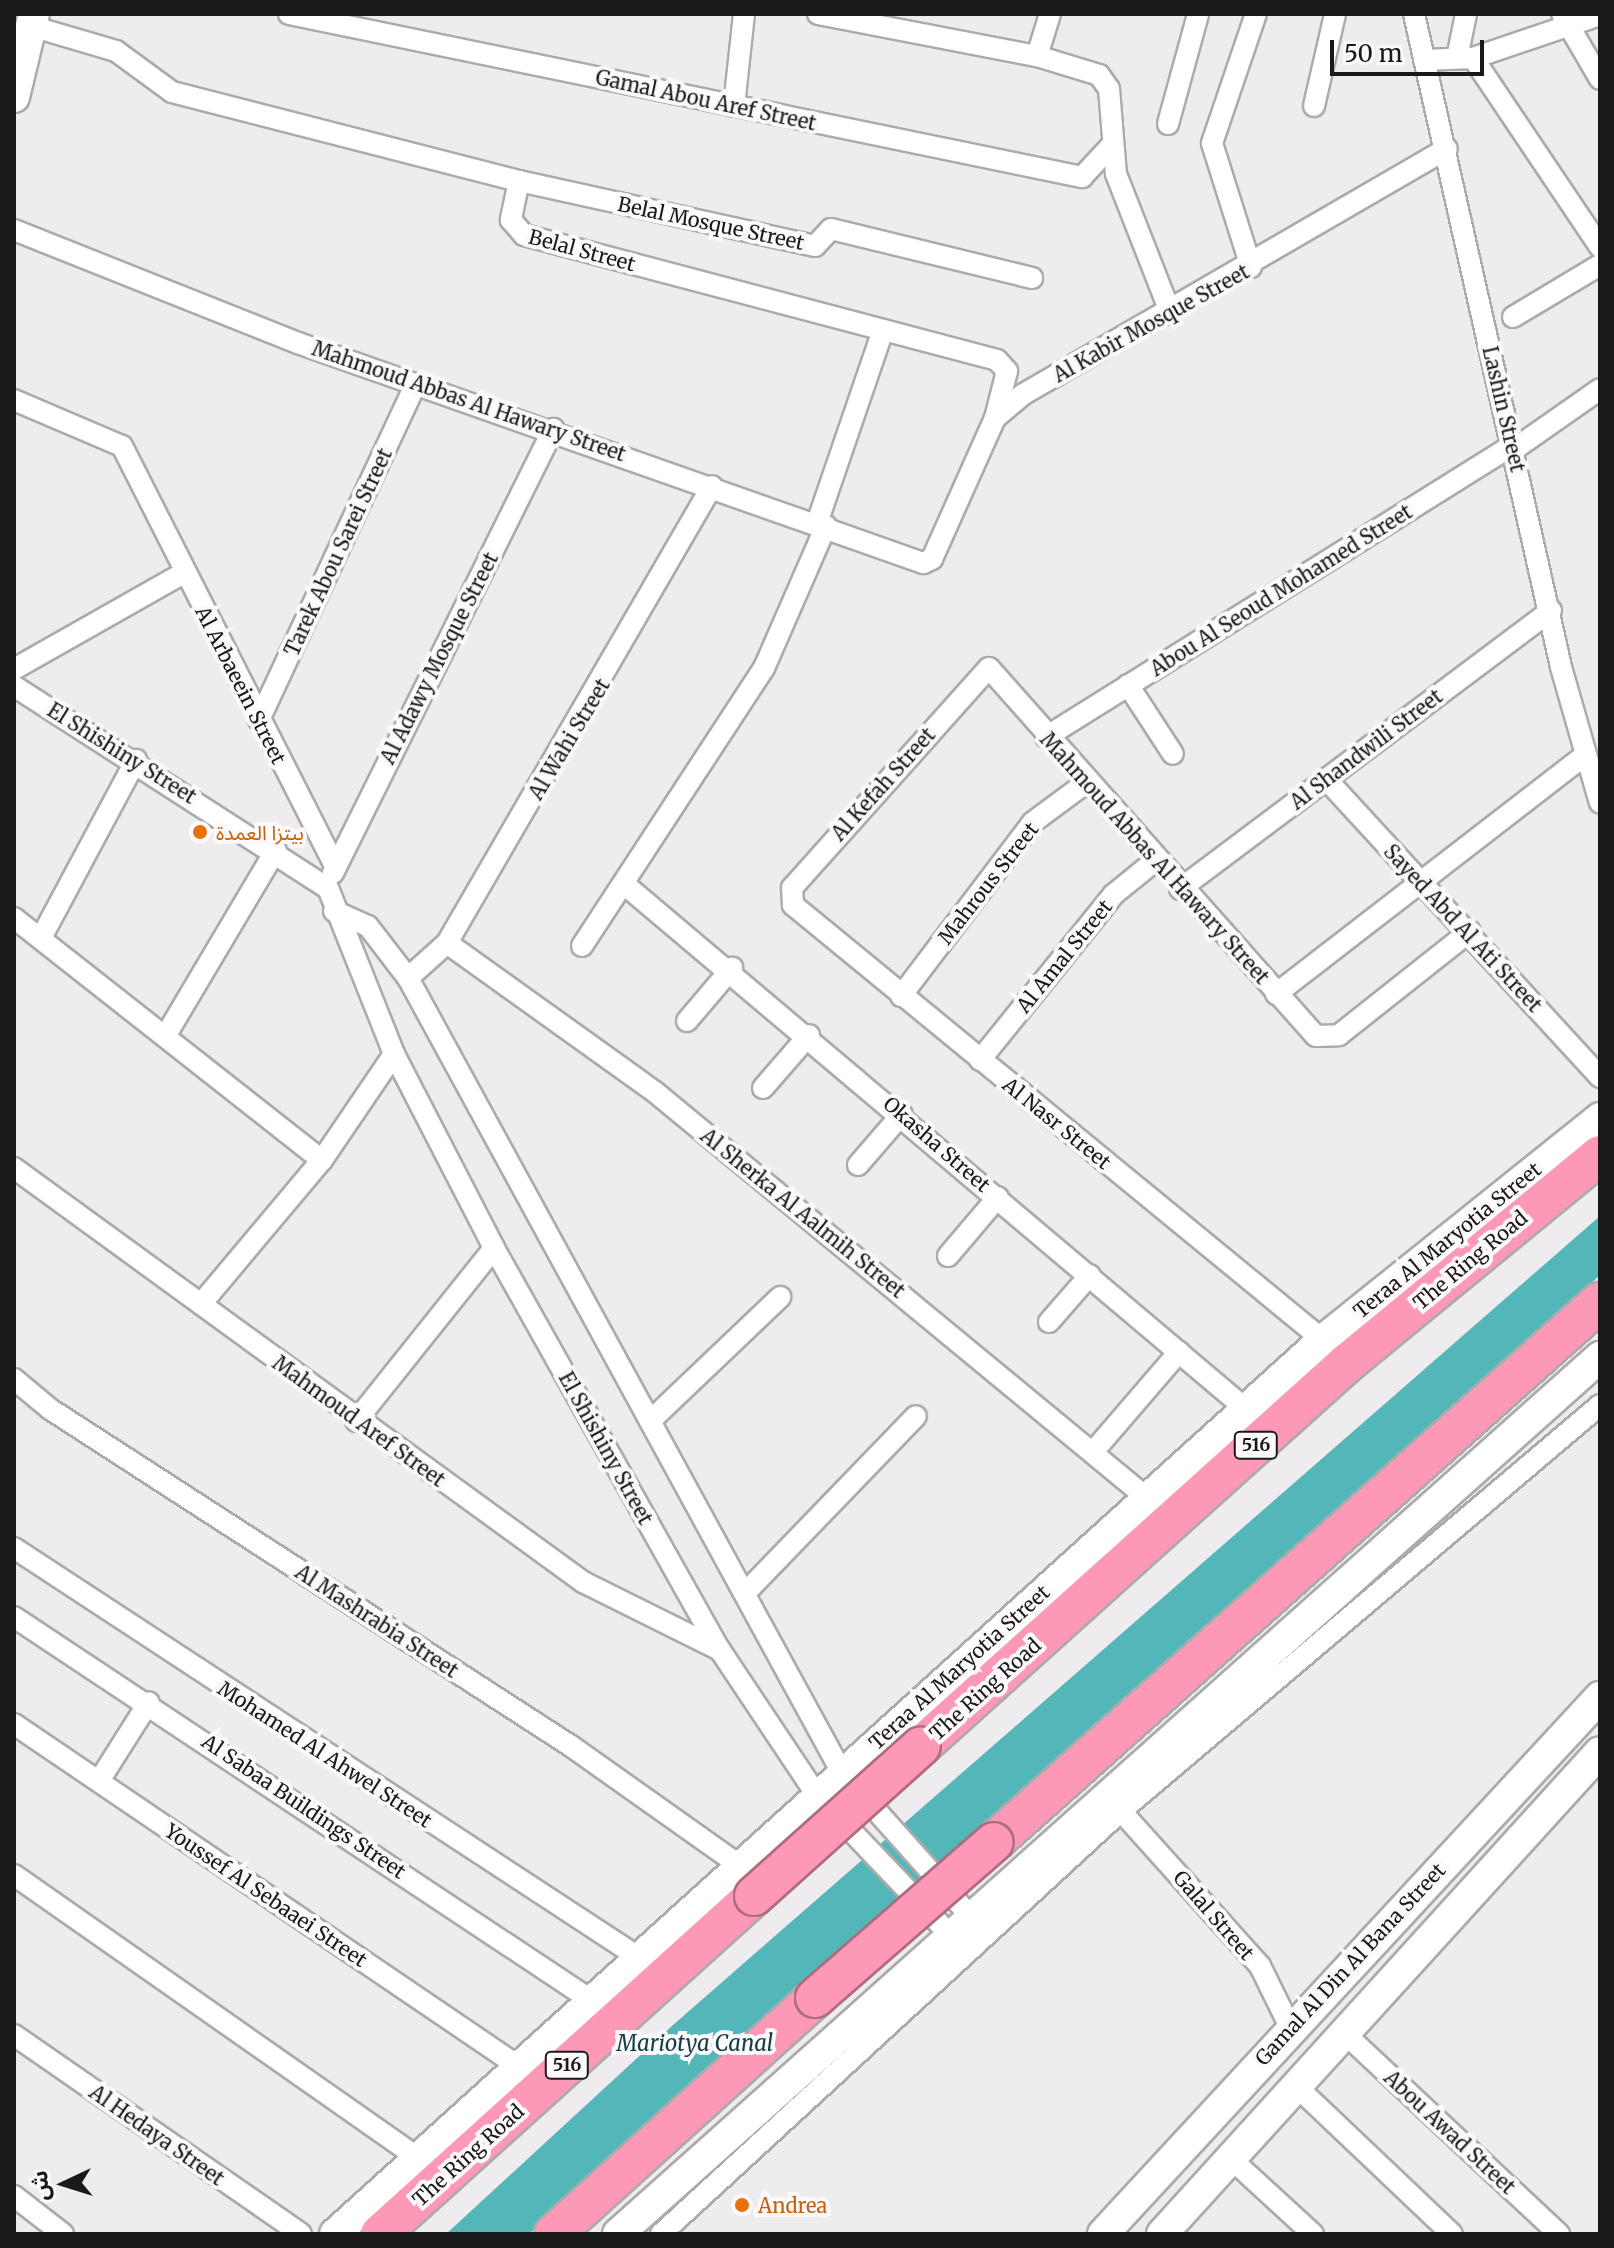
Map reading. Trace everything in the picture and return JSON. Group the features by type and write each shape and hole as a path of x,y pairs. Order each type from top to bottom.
{"highway":[{"name":"The Ring Road","path":"380,2234 1336,1372 1600,1155"},
{"path":"554,2234 1600,1302"}],"main road":[{"path":"14,97 33,20"},
{"name":"Teraa Al Maryotia Street","path":"335,2234 739,1865 847,1778 1147,1498 1323,1340 1600,1118"},
{"path":"618,2234 958,1924 1600,1357"},
{"name":"Gamal Al Din Al Bana Street","path":"1103,2234 1600,1697"},
{"name":"Gamal Al Din Al Bana Street","path":"1168,2232 1195,2196 1341,2030 1600,1752"},
{"path":"1165,2166 1148,2195 1149,2210 1195,2196"}],"street":[{"name":"Gamal Abou Aref Street","path":"289,14 1082,177 1109,148"},
{"path":"734,106 744,14"},
{"path":"818,14 1037,56 1105,81 1109,148 1171,314"},
{"path":"1037,56 1050,14"},
{"path":"1168,124 1198,14"},
{"path":"1251,267 1212,143 1256,14"},
{"path":"1314,106 1335,14"},
{"path":"1466,14 1465,58 1600,247"},
{"name":"Lashin Street","path":"1415,15 1584,756 1600,803"},
{"path":"1424,60 1465,58 1561,18 1600,15"},
{"path":"1561,18 1600,79"},
{"path":"33,20 116,51 172,92 519,181"},
{"name":"Al Kabir Mosque Street","path":"928,562 995,418 1022,395 1171,314 1447,149"},
{"name":"Belal Mosque Street","path":"519,181 815,246 831,229 1032,278"},
{"name":"Belal Street","path":"519,181 511,220 524,235 1002,362 1007,377 995,418"},
{"name":"Mahmoud Abbas Al Hawary Street","path":"14,230 416,384 553,429 928,562"},
{"path":"1513,317 1600,265"},
{"path":"582,946 772,654 822,524 883,330"},
{"name":"Tarek Abou Sarei Street","path":"259,720 416,384"},
{"name":"Abou Al Seoud Mohamed Street","path":"1046,737 1515,446 1600,389"},
{"name":"Al Arbaeein Street","path":"14,400 122,446 147,504 335,866"},
{"name":"Al Adawy Mosque Street","path":"328,888 335,866 553,429"},
{"name":"Al Wahi Street","path":"408,978 447,943 712,486"},
{"path":"14,669 184,573"},
{"name":"Al Shandwili Street","path":"1180,889 1551,610"},
{"name":"Mahmoud Abbas Al Hawary Street","path":"989,668 1180,889 1276,994 1328,1039 1470,931"},
{"name":"Al Kefah Street","path":"793,905 796,882 989,668"},
{"path":"1128,685 1173,754"},
{"name":"El Shishiny Street","path":"14,686 276,850 328,888 334,911 394,1054 494,1248 720,1650 822,1800 958,1924"},
{"path":"1276,994 1416,880 1584,756"},
{"path":"41,938 136,760"},
{"name":"Sayed Abd Al Ati Street","path":"1326,779 1416,880 1470,931 1600,1077"},
{"name":"Mahrous Street","path":"901,996 1033,822 1087,782"},
{"path":"166,1035 276,850"},
{"name":"Al Amal Street","path":"980,1060 1113,895 1156,860"},
{"name":"Okasha Street","path":"624,884 732,968 1246,1409"},
{"name":"Al Nasr Street","path":"793,905 1323,1340"},
{"path":"334,911 368,926 408,978 847,1778 958,1924"},
{"path":"14,918 322,1160"},
{"name":"Al Sherka Al Aalmih Street","path":"447,943 655,1092 1147,1498"},
{"path":"687,1021 732,968"},
{"path":"763,1088 809,1035"},
{"path":"201,1304 322,1160 394,1054"},
{"path":"858,1165 902,1114"},
{"name":"Mahmoud Aref Street","path":"14,1168 356,1421 583,1582 720,1650"},
{"path":"948,1256 998,1197"},
{"path":"356,1421 494,1248"},
{"path":"1049,1322 1090,1275"},
{"path":"650,1421 780,1297"},
{"path":"1093,1452 1179,1352"},
{"name":"Al Mashrabia Street","path":"14,1379 50,1409 571,1746 739,1865"},
{"path":"661,2234 1121,1811 1600,1405"},
{"path":"747,1591 916,1416"},
{"name":"Mohamed Al Ahwel Street","path":"14,1548 638,1957"},
{"name":"Al Sabaa Buildings Street","path":"14,1617 149,1702 591,2000"},
{"path":"99,1781 149,1702"},
{"name":"Youssef Al Sebaaei Street","path":"14,1724 518,2066"},
{"path":"790,1755 820,1731"},
{"name":"Galal Street","path":"1121,1811 1260,1966 1291,2029"},
{"path":"14,1875 418,2158"},
{"name":"Abou Awad Street","path":"1341,2030 1559,2234"},
{"name":"Al Hedaya Street","path":"14,2035 301,2234"},
{"path":"1295,2085 1452,2234"},
{"path":"1229,2157 1313,2234"},
{"path":"14,2196 63,2234"}],"water":[{"name":"Mariotya Canal","path":"1600,1216 1600,1275 1115,1718 529,2234 446,2234 673,2025"}],"place":[{"name":"بيتزا العمدة","path":"200,832"},
{"name":"Andrea","path":"742,2205"}]}
